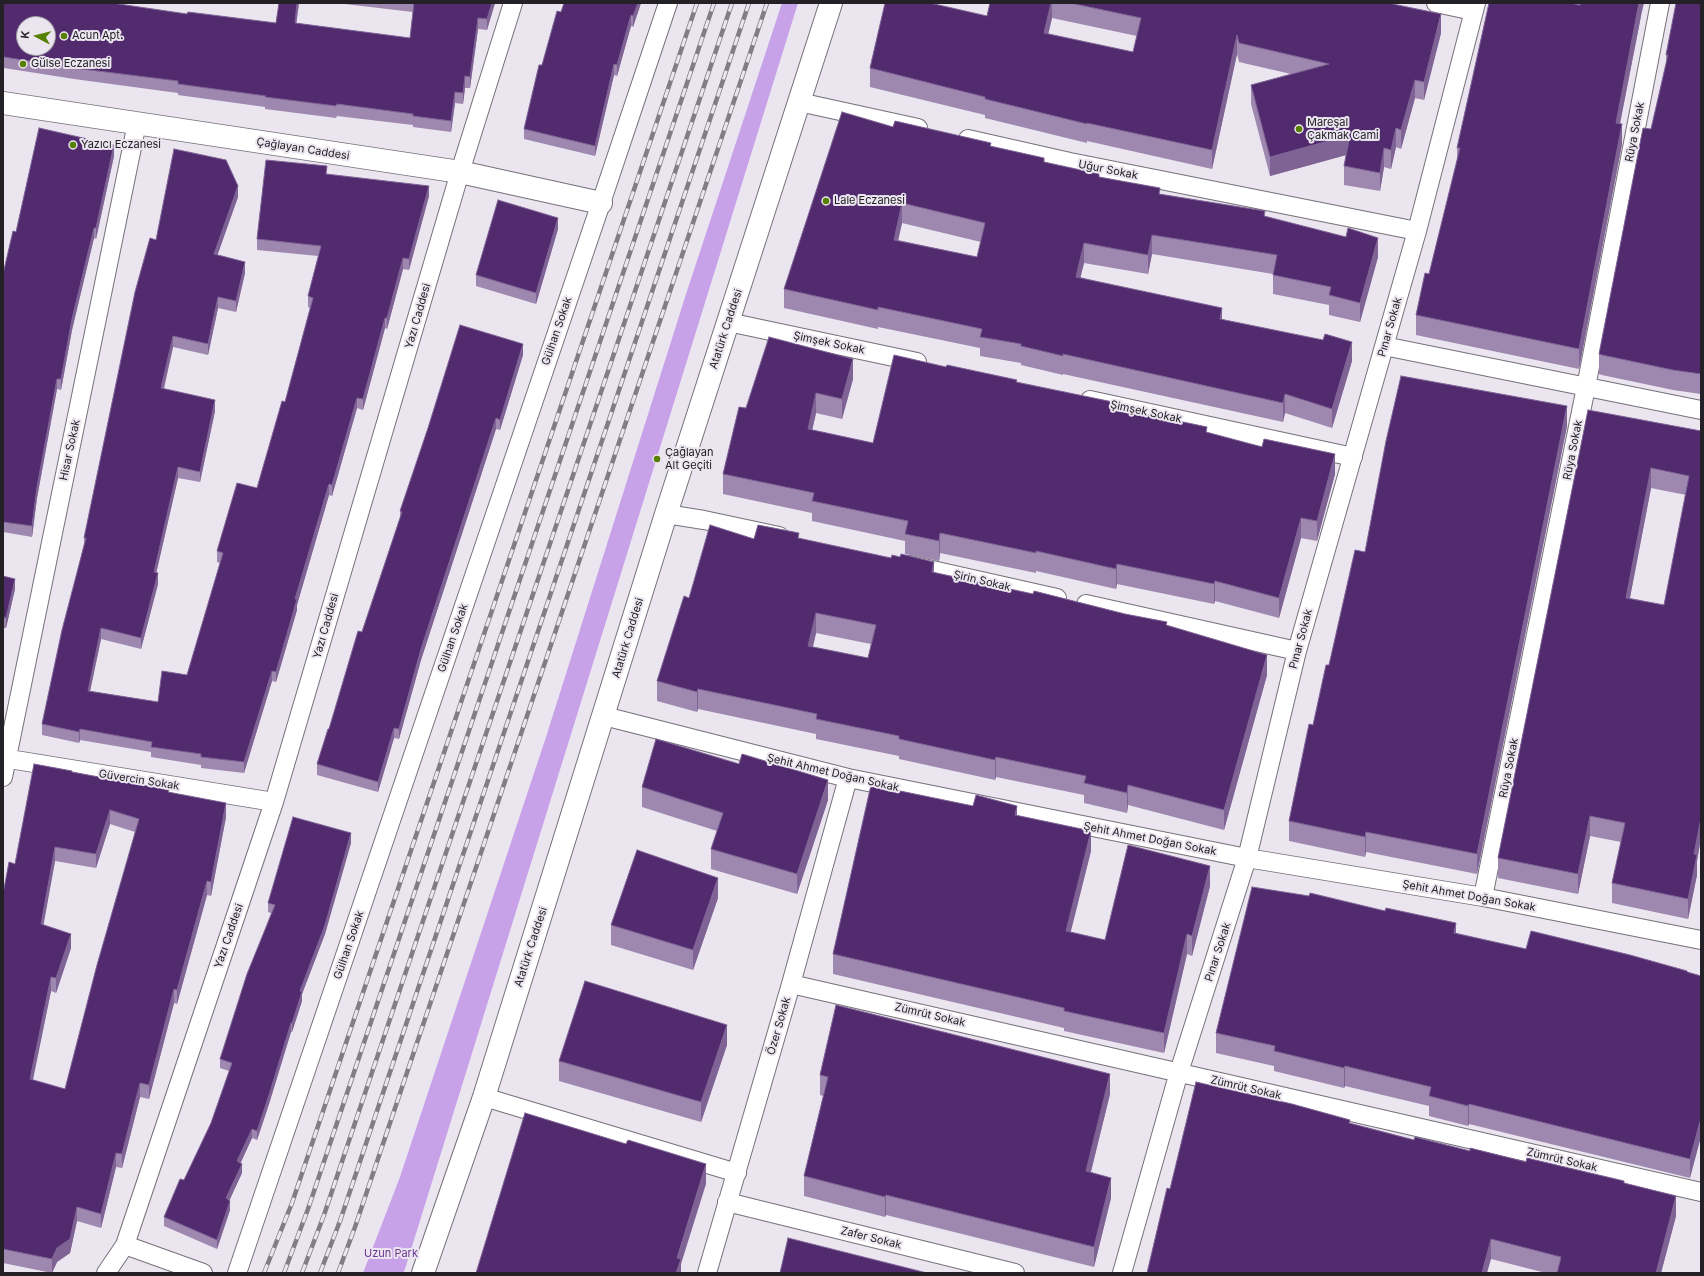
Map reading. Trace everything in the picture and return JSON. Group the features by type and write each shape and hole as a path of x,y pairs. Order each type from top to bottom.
{"main road":[{"name":"Atatürk Caddesi","path":"423,1273 484,1097 666,514 831,3"},
{"name":"Çağlayan Caddesi","path":"3,103 460,172 601,202"}],"street":[{"name":"Yazı Caddesi","path":"106,1273 125,1245 274,802 460,172 514,3"},
{"name":"Gülhan Sokak","path":"237,1273 668,3"},
{"path":"1436,3 1475,7"},
{"name":"Rüya Sokak","path":"1483,897 1586,387 1660,3"},
{"name":"Pınar Sokak","path":"1122,1273 1180,1072 1247,858 1297,651 1417,231 1475,7"},
{"path":"799,102 931,131"},
{"name":"Hisar Sokak","path":"3,777 5,758 137,123"},
{"name":"Uğur Sokak","path":"954,136 1070,162 1417,231"},
{"name":"Şimşek Sokak","path":"728,322 937,367"},
{"path":"1384,346 1701,410"},
{"name":"Şimşek Sokak","path":"1076,397 1353,457"},
{"path":"666,514 704,520 798,540"},
{"name":"Şirin Sokak","path":"891,561 1297,651"},
{"name":"Şehit Ahmet Doğan Sokak","path":"604,716 848,778 1247,858 1483,897 1701,940"},
{"name":"Güvercin Sokak","path":"5,758 274,802"},
{"name":"Özer Sokak","path":"707,1273 791,984 848,778"},
{"name":"Zümrüt Sokak","path":"791,984 1701,1192"},
{"path":"484,1097 737,1173"},
{"name":"Zafer Sokak","path":"727,1202 1015,1273"},
{"path":"125,1245 203,1273"}],"green space":[{"name":"Uzun Park","path":"782,3 798,3 405,1269 403,1273 363,1273 400,1177 546,737 687,291"}],"building":[{"path":"3,3 112,3 187,14 188,12 276,23 279,3 297,3 295,23 410,38 414,3 492,3 487,19 478,18 470,77 465,76 463,93 455,92 451,121 413,116 413,114 337,104 336,106 265,97 266,96 178,84 178,81 74,68 4,57"},
{"path":"564,3 638,3 633,16 631,15 617,65 614,64 595,146 524,129 539,65 542,65 557,11 561,12"},
{"path":"885,3 930,3 987,16 990,3 1051,3 1044,33 1133,52 1141,18 1070,3 1388,3 1441,14 1424,82 1415,80 1401,130 1396,128 1391,150 1384,148 1380,173 1344,166 1350,135 1270,157 1251,85 1329,64 1239,43 1237,35 1212,150 1087,124 985,99 985,97 870,68"},
{"path":"1489,3 1570,3 1580,5 1580,3 1639,3 1616,123 1622,124 1579,349 1416,315 1425,273 1429,274 1460,148 1457,148"},
{"path":"1676,3 1701,3 1701,374 1673,370 1599,354 1643,128 1651,129 1668,55 1666,55"},
{"path":"842,112 893,127 895,121 991,143 990,146 1044,158 1044,162 1099,174 1099,177 1160,188 1159,194 1265,211 1264,216 1346,237 1348,228 1378,238 1360,303 1329,295 1331,287 1273,275 1277,255 1152,235 1148,255 1084,243 1076,277 1222,308 1220,319 1323,340 1325,334 1352,342 1332,409 1285,394 1283,403 1063,354 1063,356 1021,346 1021,344 980,337 982,329 878,307 878,310 784,289","holes":["902,203 985,223 977,257 894,240"]},
{"path":"39,128 114,145 96,228 94,228 72,319 61,379 57,379 37,487 32,526 3,522 3,274 13,231 16,232"},
{"path":"174,149 226,160 238,186 214,254 245,262 236,301 218,297 208,344 173,336 161,388 215,400 200,472 178,467 154,572 158,573 141,638 101,628 88,691 158,702 162,671 187,675 223,553 217,551 237,483 257,488 282,401 285,402 313,298 308,296 321,246 257,239 266,160 327,166 326,174 429,186 409,259 403,258 363,399 357,398 332,485 329,484 295,599 297,599 276,672 272,671 244,762 201,757 201,754 151,747 152,742 80,729 79,732 42,724 62,630 86,538 84,538 135,292 150,238 156,240"},
{"path":"498,200 558,218 536,293 476,275"},
{"path":"460,325 523,344 500,420 496,418 421,649 399,729 394,728 378,782 317,764 358,631 362,632 402,512 400,511"},
{"path":"769,337 853,359 842,399 816,393 808,429 873,443 894,355 946,367 947,365 1017,380 1016,382 1113,402 1112,407 1207,427 1206,432 1262,447 1264,439 1335,454 1317,521 1301,518 1279,598 1215,581 1214,584 1117,564 1116,569 1036,551 1036,553 940,533 939,541 905,534 908,521 812,501 814,493 723,474 739,407 746,408"},
{"path":"1401,376 1567,406 1477,854 1366,832 1365,837 1289,821 1309,724 1313,725 1326,665 1329,665 1355,550 1365,552 1386,441"},
{"path":"1588,410 1701,431 1701,818 1694,854 1697,855 1688,899 1612,883 1625,823 1590,816 1578,874 1498,858","holes":["1651,468 1689,476 1664,605 1626,598"]},
{"path":"710,525 754,539 758,525 799,533 798,538 891,558 892,555 900,557 901,554 934,562 932,572 1033,594 1034,591 1125,614 1167,622 1166,625 1267,655 1224,810 1128,785 1127,793 1084,783 1086,776 996,757 995,760 899,739 899,736 816,719 817,714 698,689 697,692 657,681 684,596 689,598","holes":["816,613 876,625 868,658 808,646"]},
{"path":"3,576 15,579 6,618 4,617 3,622"},
{"path":"656,739 739,764 742,754 828,780 797,874 711,849 723,813 642,787"},
{"path":"34,764 169,790 168,792 226,803 211,882 207,881 177,990 174,989 149,1085 140,1083 122,1154 116,1153 101,1214 77,1207 70,1239 57,1248 52,1259 3,1249 3,894 9,862 15,864","holes":["110,810 139,819 97,965 65,1089 30,1079 51,977 56,978 71,934 41,924 55,847 96,854"]},
{"path":"871,785 973,806 976,795 1017,806 1015,815 1091,831 1066,931 1105,940 1128,845 1210,866 1192,936 1187,934 1164,1033 1064,1011 1064,1008 833,954"},
{"path":"293,817 351,833 325,925 300,991 302,992 257,1131 252,1129 237,1161 242,1164 226,1198 230,1201 217,1240 164,1217 180,1179 184,1180 211,1123 232,1063 220,1059 247,974 275,905 268,903"},
{"path":"637,850 718,878 693,950 611,925"},
{"path":"1252,887 1309,896 1310,893 1385,911 1386,908 1456,923 1454,933 1526,949 1531,931 1630,955 1701,976 1701,1118 1690,1159 1469,1104 1468,1106 1429,1096 1431,1087 1345,1066 1344,1068 1274,1051 1275,1046 1216,1033"},
{"path":"585,981 727,1025 701,1102 559,1061"},
{"path":"836,1005 1110,1074 1086,1171 1111,1178 1094,1247 804,1176 828,1077 820,1075"},
{"path":"1196,1082 1292,1104 1350,1120 1349,1123 1414,1140 1415,1137 1470,1151 1470,1148 1526,1162 1527,1158 1624,1181 1624,1183 1676,1196 1656,1273 1557,1273 1561,1257 1491,1239 1482,1273 1147,1273 1167,1188 1170,1189"},
{"path":"525,1113 626,1144 628,1140 706,1164 677,1258 681,1259 676,1273 476,1273"},
{"path":"788,1238 927,1273 780,1273"}],"railway":[{"path":"264,1273 292,1203 697,3"},
{"path":"284,1273 308,1209 714,3"},
{"path":"302,1273 324,1215 732,3"},
{"path":"320,1273 340,1221 749,3"},
{"path":"338,1273 355,1227 767,3"}],"place":[{"name":"Acun Apt.","path":"64,36"},
{"name":"Gülse Eczanesi","path":"23,64"},
{"name":"Mareşal Çakmak Cami","path":"1299,129"},
{"name":"Yazıcı Eczanesi","path":"73,145"},
{"name":"Lale Eczanesi","path":"826,201"},
{"name":"Çağlayan Alt Geçiti","path":"657,459"}]}
